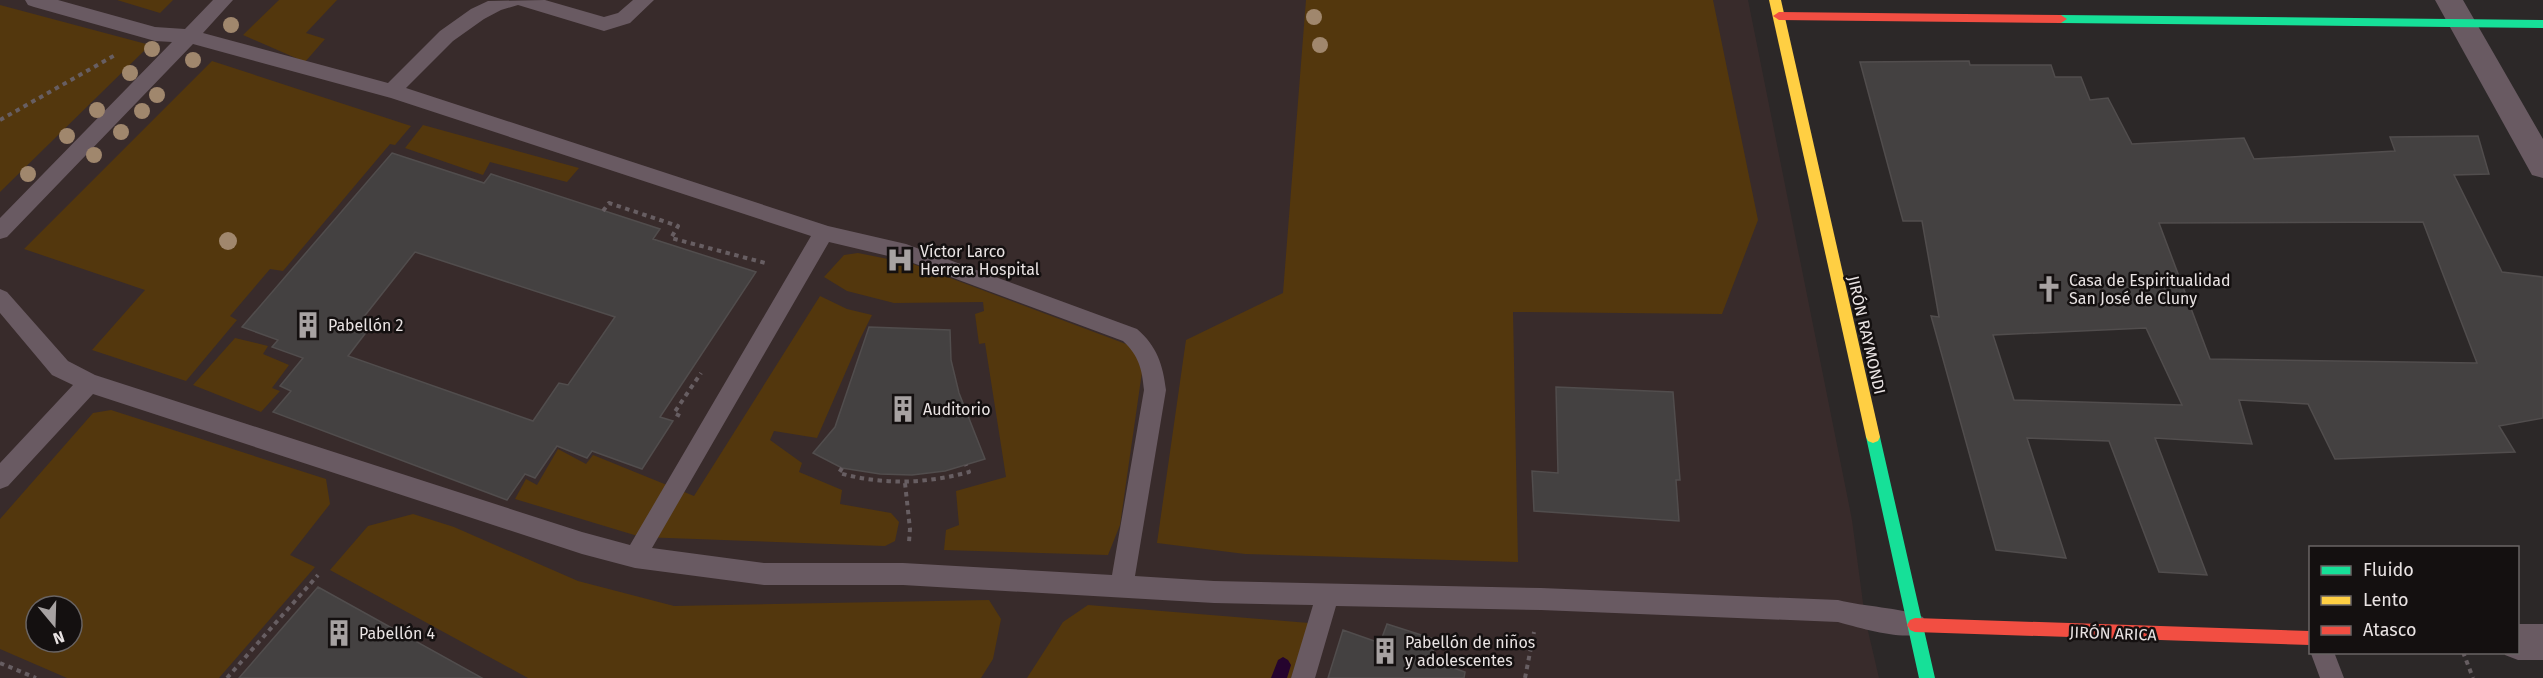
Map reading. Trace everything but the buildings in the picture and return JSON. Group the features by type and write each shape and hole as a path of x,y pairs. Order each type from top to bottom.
{"street":[{"name":"JIRÓN RAYMONDI","path":"1775,0 1927,678"},
{"path":"2456,11 2543,166"},
{"path":"1779,16 2456,11 2543,24"},
{"name":"JIRÓN ARICA","path":"1915,625 2309,638"},
{"path":"2519,642 2543,642"}],"lane":[{"path":"34,0 155,34 190,36 392,91 824,233 906,252 1130,335 1144,347 1152,365 1155,390 1122,585"},
{"path":"0,231 224,0"},
{"path":"392,91 456,28 478,12 513,0"},
{"path":"522,0 604,24 624,18 645,0"},
{"path":"635,557 824,233"},
{"path":"0,298 60,368 88,383 582,543 635,557 764,574 903,574 1214,592 1541,599 1838,611 1865,618 1915,625"},
{"path":"0,479 88,383"},
{"path":"1303,678 1328,595"},
{"path":"2323,654 2332,678"}],"path":[{"path":"0,120 155,34"},
{"path":"603,211 609,203 678,226 671,238 772,264 766,274"},
{"path":"689,419 674,413 707,363"},
{"path":"842,468 839,473 848,476 905,483 969,472 966,465"},
{"path":"903,574 910,529 905,483"},
{"path":"227,678 318,575"},
{"path":"1525,678 1541,599"},
{"path":"2464,654 2473,678"},
{"path":"0,663 36,678"}],"shaded area":[{"name":"Víctor Larco Herrera Hospital","path":"0,0 1748,0 1852,520 1865,618 1879,678 0,678"},
{"path":"117,0 173,0 160,13"},
{"path":"279,0 337,0 306,33 325,39 305,62 243,35"},
{"path":"1306,0 1713,0 1758,220 1722,314 1513,312 1518,562 1245,554 1157,543 1186,340 1283,293"},
{"path":"0,5 150,45 0,192"},
{"path":"212,61 411,126 395,145 390,144 283,271 270,269 230,316 237,320 186,381 92,350 145,290 24,249"},
{"path":"423,125 579,168 567,182 490,162 483,175 405,148"},
{"path":"858,253 913,264 1134,347 1142,372 1120,525 1108,555 944,550 946,530 959,525 956,491 1006,477 985,343 979,344 975,314 984,311 983,302 894,303 847,291 824,277 844,255"},
{"path":"820,296 847,309 872,315 817,438 774,431 770,440 802,463 799,472 842,490 840,504 891,513 899,522 895,541 885,546 641,537 515,499 526,479 537,485 558,449 586,464 593,455 694,496"},
{"path":"235,338 268,346 263,354 289,365 272,388 280,391 261,412 193,385"},
{"path":"111,410 326,479 330,504 290,555 315,567 219,678 67,678 0,649 0,519 93,413"},
{"path":"413,514 454,527 578,581 674,606 989,600 1001,619 993,659 981,678 528,678 330,570 368,526"},
{"path":"1088,605 1309,623 1291,678 1027,678 1063,622"}],"waterway":[{"path":"1279,678 1283,665"}],"traffic: fast":[{"path":"2061,19 2543,24"},
{"path":"1873,437 1927,678"}],"traffic: slow":[{"path":"1775,0 1873,437"}],"traffic: jam":[{"path":"1779,16 2061,19"},
{"path":"1915,625 2309,638"}],"place":[{"name":"Víctor Larco Herrera Hospital","path":"900,260"},
{"name":"Casa de Espiritualidad San José de Cluny","path":"2049,289"},
{"name":"Pabellón 2","path":"308,325"},
{"name":"Auditorio","path":"903,409"},
{"name":"Pabellón 4","path":"339,633"},
{"name":"Pabellón de niños y adolescentes","path":"1385,651"}]}
